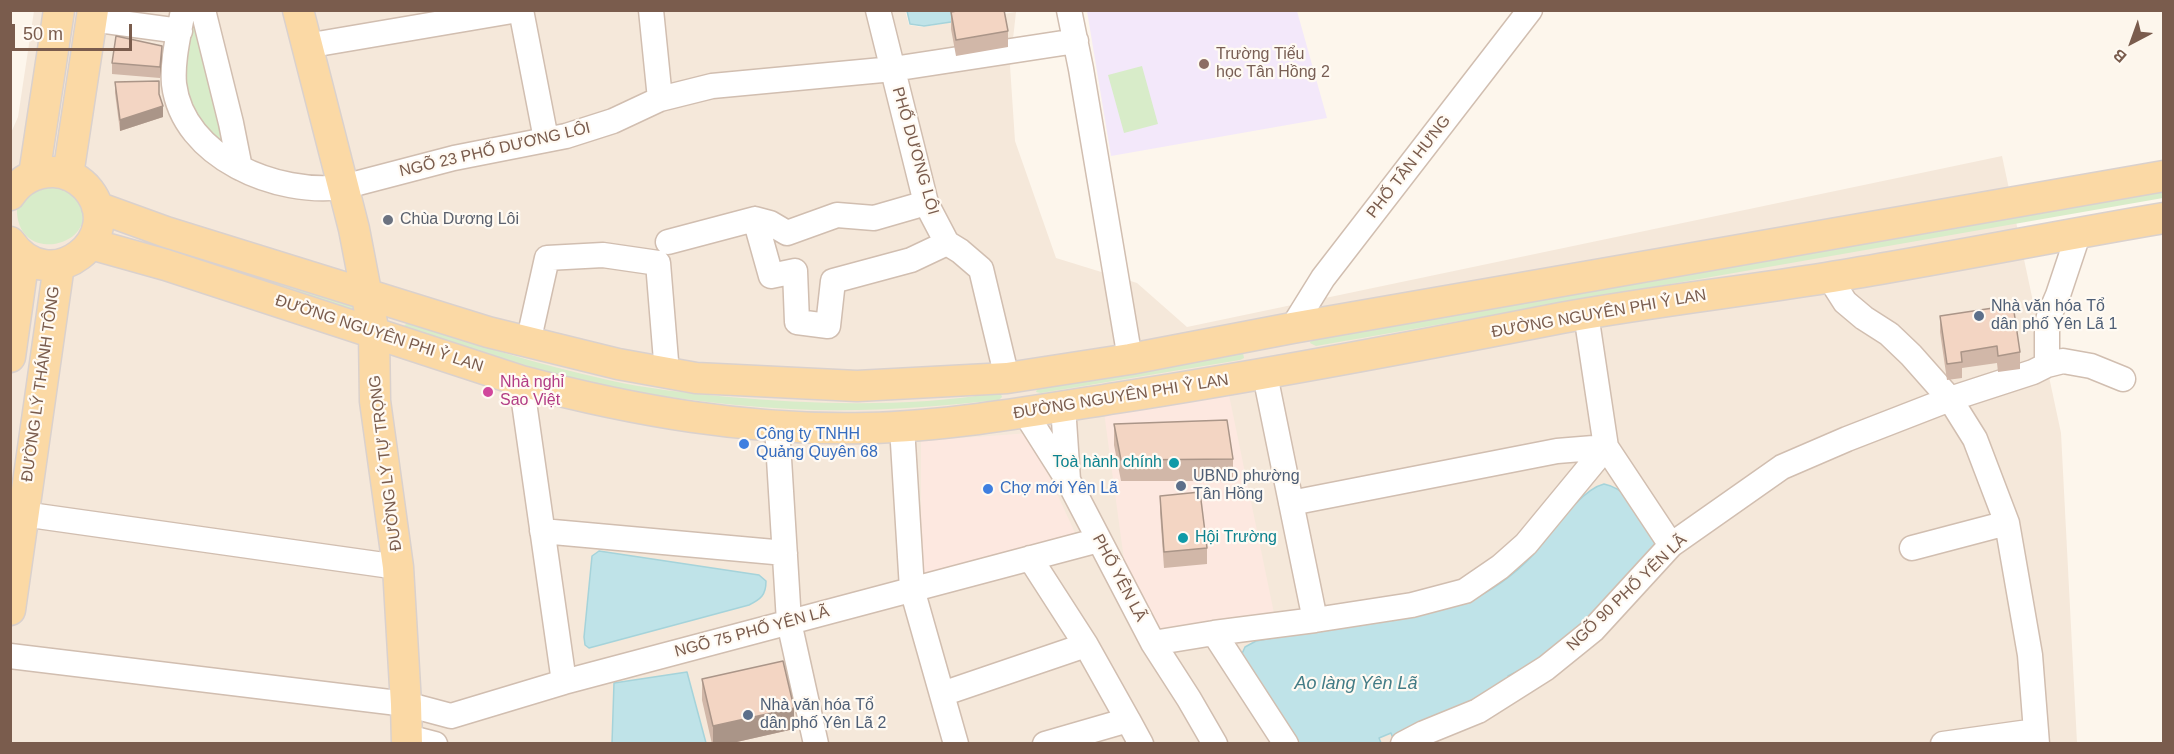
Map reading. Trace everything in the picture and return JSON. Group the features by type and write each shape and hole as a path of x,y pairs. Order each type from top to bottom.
{"main road":[{"path":"17,188 59,10"},
{"name":"ĐƯỜNG LÝ TỰ TRỌNG","path":"298,10 367,293 374,333 375,401 398,567 406,704 416,741"},
{"path":"68,175 92,15"},
{"path":"15,253 39,264 59,265 78,257 90,244 97,228 97,207 87,189 68,175 50,172 17,188"},
{"name":"ĐƯỜNG NGUYÊN PHI Ỷ LAN","path":"97,207 166,232 528,343 696,378 858,386 1007,378 1130,359 1292,328 2163,176"},
{"name":"ĐƯỜNG NGUYÊN PHI Ỷ LAN","path":"90,244 166,265 520,381 652,412 691,418 777,426 863,428 902,427 1063,406 1265,375 1586,314 1829,277 2163,218"},
{"name":"ĐƯỜNG LÝ THÁNH TÔNG","path":"10,357 15,253"},
{"name":"ĐƯỜNG LÝ THÁNH TÔNG","path":"10,610 59,265"},
{"path":"1265,375 1292,328"},
{"path":"1007,378 1024,411"}],"street":[{"path":"203,10 240,168"},
{"path":"306,46 408,19 519,10 546,140"},
{"path":"651,10 660,99"},
{"name":"PHỐ DƯƠNG LÔI","path":"878,10 926,203 947,243 981,269 1007,378"},
{"path":"1069,10 1130,359"},
{"name":"PHỐ TÂN HƯNG","path":"1292,328 1323,278 1530,10"},
{"path":"92,15 181,21"},
{"name":"NGÕ 23 PHỐ DƯƠNG LÔI","path":"181,21 174,84 187,118 206,144 222,158 258,176 306,188 325,189 342,187 454,158 546,140 613,121 660,99 712,86 893,69 1076,41"},
{"path":"668,242 754,219 770,223 787,233 837,215 873,218 926,203"},
{"path":"754,219 771,276 795,271 797,322 828,326 833,281 911,260 947,243"},
{"path":"2047,365 2049,316 2079,232"},
{"path":"528,343 547,258 603,255 658,263 667,373"},
{"path":"1829,277 1845,302 1889,334 1950,399 1975,439 2007,523 2030,655 2036,738 1944,744"},
{"path":"1586,314 1606,447 1671,545"},
{"name":"NGÕ 90 PHỐ YÊN LÃ","path":"1403,744 1424,732 1478,711 1546,668 1593,630 1671,545 1782,467 1950,399 2033,372 2047,365 2063,361 2091,366 2123,379"},
{"path":"1265,375 1315,620"},
{"path":"520,381 564,682"},
{"path":"1063,406 1069,482"},
{"name":"PHỐ YÊN LÃ","path":"1024,411 1069,482 1153,643 1215,744"},
{"path":"777,426 789,622 816,744"},
{"path":"902,427 912,589 956,744"},
{"path":"1291,503 1557,451 1606,447"},
{"path":"1153,643 1412,605 1465,591 1500,567 1526,544 1606,447"},
{"path":"22,514 398,567"},
{"path":"1912,548 2007,523"},
{"path":"542,531 784,553"},
{"name":"NGÕ 75 PHỐ YÊN LÃ","path":"10,656 406,704 451,716 564,682 1099,540"},
{"path":"1030,558 1086,645 1141,744"},
{"path":"1214,633 1286,744"},
{"path":"942,694 1086,645"},
{"path":"1045,744 1128,720"}],"shaded area":[{"path":"905,10 909,25 922,27 1016,12 1010,66 1015,141 1056,258 1137,283 1187,327 2002,156 2061,433 2077,743 11,743 10,135 18,117 34,11"},
{"name":"Trường Tiểu học Tân Hồng 2","path":"1087,11 1297,11 1327,118 1111,156"},
{"name":"UBND phường Tân Hồng","path":"1229,395 1275,618 1157,636 1124,560 1104,412"},
{"name":"Chợ mới Yên Lã","path":"1029,433 1077,537 921,578 921,441"}],"green space":[{"path":"197,15 229,149 192,116 182,73 191,20"},
{"path":"1142,66 1158,124 1124,133 1108,75"},
{"path":"35,184 70,188 82,209 83,221 78,231 69,239 45,244 34,241 24,233 18,220 17,206"},
{"path":"2163,190 2163,198 1316,346 1310,343 1311,340"},
{"path":"152,242 362,307 362,314 150,248"},
{"path":"407,323 557,368 623,383 668,390 762,400 829,403 897,403 997,393 1002,397 999,400 947,405 843,410 791,409 708,402 626,390 551,374 410,332 403,327"},
{"path":"1243,353 1244,358 1240,360 1036,392 1038,387"}],"water":[{"path":"907,11 1005,11 998,15 924,26 910,24"},
{"name":"Ao làng Yên Lã","path":"1604,484 1621,492 1635,505 1657,538 1653,548 1606,604 1522,676 1518,671 1508,676 1510,683 1394,741 1391,733 1379,738 1381,743 1297,743 1241,656 1245,647 1256,641 1465,603 1474,599 1518,569 1533,555 1575,504 1595,488"},
{"path":"599,551 759,575 766,581 765,590 760,598 749,605 589,648 585,645 584,637 592,556"},
{"path":"687,672 706,743 612,743 614,683"}],"building":[{"path":"1004,10 1008,31 956,40 951,12"},
{"path":"116,36 162,46 160,67 112,63"},
{"path":"159,81 159,94 163,106 120,120 115,82"},
{"path":"2013,305 2020,352 1998,356 1997,346 1961,352 1962,362 1947,364 1940,316"},
{"path":"1227,420 1233,459 1121,460 1114,424"},
{"name":"Hội Trường","path":"1200,492 1207,548 1164,552 1160,496"},
{"path":"783,661 794,708 713,726 702,679"}],"place":[{"name":"Trường Tiểu học Tân Hồng 2","path":"1204,64"},
{"name":"Chùa Dương Lôi","path":"388,220"},
{"name":"Nhà văn hóa Tổ dân phố Yên Lã 1","path":"1979,316"},
{"name":"Nhà nghỉ Sao Việt","path":"488,392"},
{"name":"Công ty TNHH Quảng Quyên 68","path":"744,444"},
{"name":"Toà hành chính","path":"1174,463"},
{"name":"UBND phường Tân Hồng","path":"1181,486"},
{"name":"Chợ mới Yên Lã","path":"988,489"},
{"name":"Hội Trường","path":"1183,538"},
{"name":"Nhà văn hóa Tổ dân phố Yên Lã 2","path":"748,715"}]}
